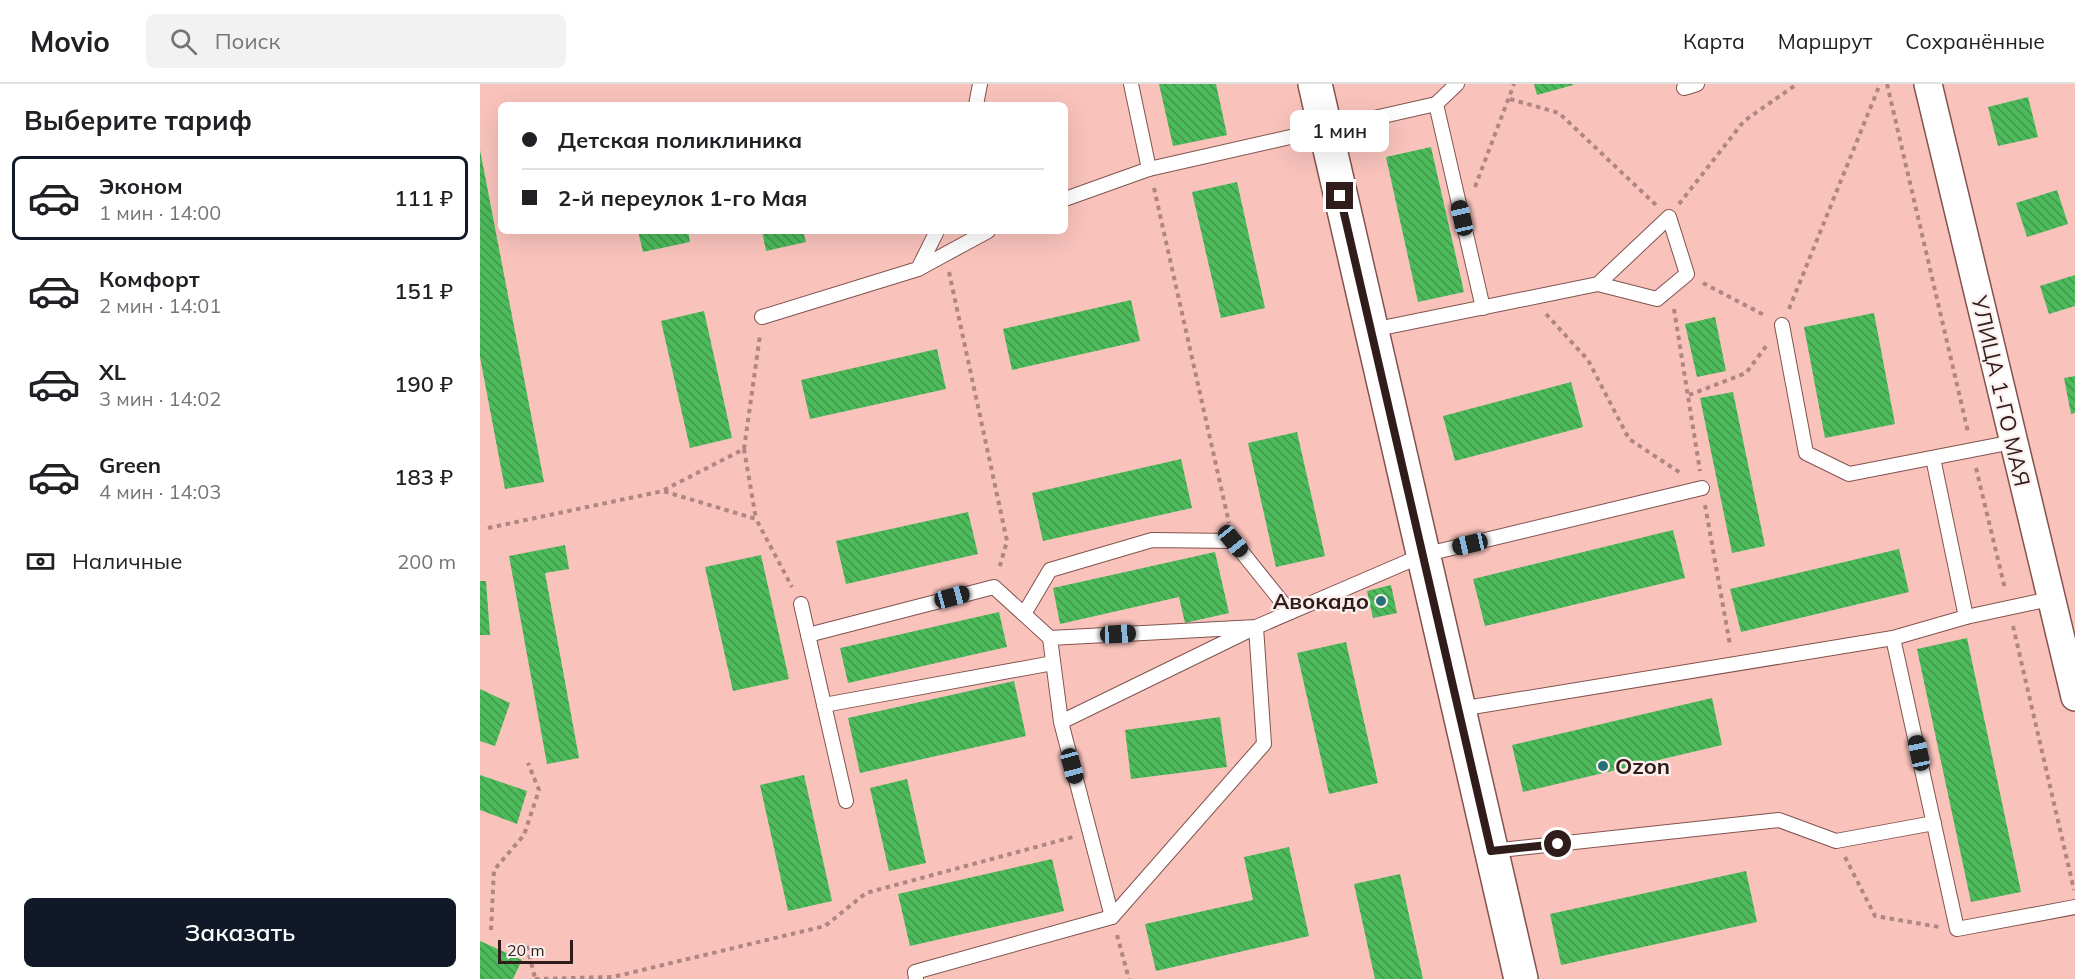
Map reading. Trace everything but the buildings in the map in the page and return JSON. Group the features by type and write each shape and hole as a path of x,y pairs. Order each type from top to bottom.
{"street":[{"path":"1314,84 1521,979"},
{"name":"УЛИЦА 1-ГО МАЯ","path":"1928,84 2075,697"}],"lane":[{"path":"977,102 980,84"},
{"path":"1131,84 1149,169"},
{"path":"1068,198 1149,169 1436,104 1457,84"},
{"path":"1436,104 1483,308"},
{"path":"1372,330 1598,284 1657,300 1687,274 1669,217 1598,284"},
{"path":"918,269 936,234"},
{"path":"762,317 918,269 983,234"},
{"path":"1782,325 1806,453 1849,474 2013,442"},
{"path":"1933,458 1966,616"},
{"path":"1060,722 1256,627 1423,555 1702,488"},
{"path":"1024,614 1050,570 1152,540 1233,541 1290,612"},
{"path":"808,635 994,587 1050,638 1060,722 1112,916"},
{"path":"1460,709 1893,638 1966,616 2050,598"},
{"path":"801,604 846,801"},
{"path":"1050,638 1256,627"},
{"path":"916,979 915,972 1112,916 1264,744 1256,627"},
{"path":"1893,638 1957,929 2075,907"},
{"path":"824,705 1053,663"},
{"path":"1491,851 1779,820 1836,841 1934,823"}],"path":[{"path":"1462,218 1514,84"},
{"path":"1510,99 1559,113 1669,217 1744,121 1797,84"},
{"path":"1689,395 1746,373 1782,325 1880,84"},
{"path":"1887,84 2075,894"},
{"path":"1149,169 1233,541"},
{"path":"946,254 1007,541 994,587"},
{"path":"1687,274 1782,325"},
{"path":"1532,297 1588,360 1629,439 1702,488"},
{"path":"762,317 744,449 756,519 801,604"},
{"path":"488,528 663,491 744,449"},
{"path":"663,491 756,519"},
{"path":"491,930 494,870 524,835 538,790 528,763"},
{"path":"527,946 535,979 613,977 825,926 866,892 1090,833"},
{"path":"1836,841 1875,916 1957,929"},
{"path":"1112,916 1130,979"}],"place":[{"name":"Авокадо","path":"1381,601"},
{"name":"Ozon","path":"1603,766"}],"route":[{"path":"1340,196 1491,851 1558,844"}]}
